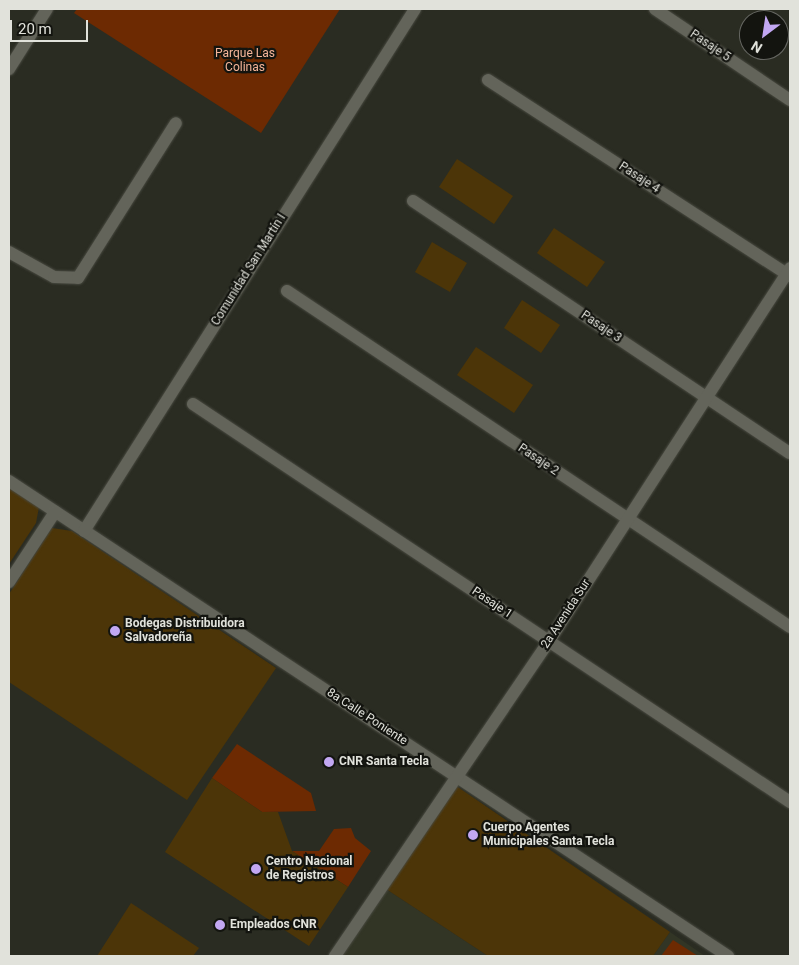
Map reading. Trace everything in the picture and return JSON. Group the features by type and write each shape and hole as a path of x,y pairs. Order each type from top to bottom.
{"street":[{"path":"9,69 47,9"},
{"name":"Comunidad San Martín I","path":"84,531 415,9"},
{"name":"Pasaje 5","path":"655,9 790,100"},
{"name":"Pasaje 4","path":"488,80 789,272"},
{"path":"9,252 54,277 78,278 176,123"},
{"name":"Pasaje 3","path":"413,201 790,453"},
{"name":"2a Avenida Sur","path":"335,956 455,775 549,641 789,272"},
{"name":"Pasaje 2","path":"287,291 790,627"},
{"name":"Pasaje 1","path":"193,404 790,802"},
{"name":"8a Calle Poniente","path":"9,481 728,956"},
{"path":"9,582 55,512"}],"shaded area":[{"path":"383,887 488,956 337,956"},
{"path":"670,932 705,956 653,956"}],"green space":[{"name":"Parque Las Colinas","path":"77,9 340,9 261,133 74,13"},
{"path":"237,744 311,793 316,811 262,812 212,778"},
{"path":"351,828 355,838 371,851 348,887 292,851 319,851 334,829"},
{"path":"673,940 698,956 661,956"}],"building":[{"path":"457,159 513,196 494,224 439,187"},
{"path":"554,228 605,262 587,287 537,253"},
{"path":"432,242 467,263 450,292 415,272"},
{"path":"522,300 560,325 541,353 504,328"},
{"path":"476,347 533,385 514,413 457,375"},
{"path":"9,487 39,507 36,523 9,564"},
{"name":"Bodegas Distribuidora Salvadoreña","path":"52,528 72,531 276,668 187,800 9,682 9,594"},
{"name":"Centro Nacional de Registros","path":"212,778 262,812 278,812 292,851 348,887 309,946 165,852"},
{"name":"Cuerpo Agentes Municipales Santa Tecla","path":"452,783 670,932 653,956 488,956 383,887"},
{"path":"131,903 199,948 193,956 97,956"}],"place":[{"name":"Bodegas Distribuidora Salvadoreña","path":"115,631"},
{"name":"CNR Santa Tecla","path":"329,762"},
{"name":"Cuerpo Agentes Municipales Santa Tecla","path":"473,835"},
{"name":"Centro Nacional de Registros","path":"256,869"},
{"name":"Empleados CNR","path":"220,925"}]}
